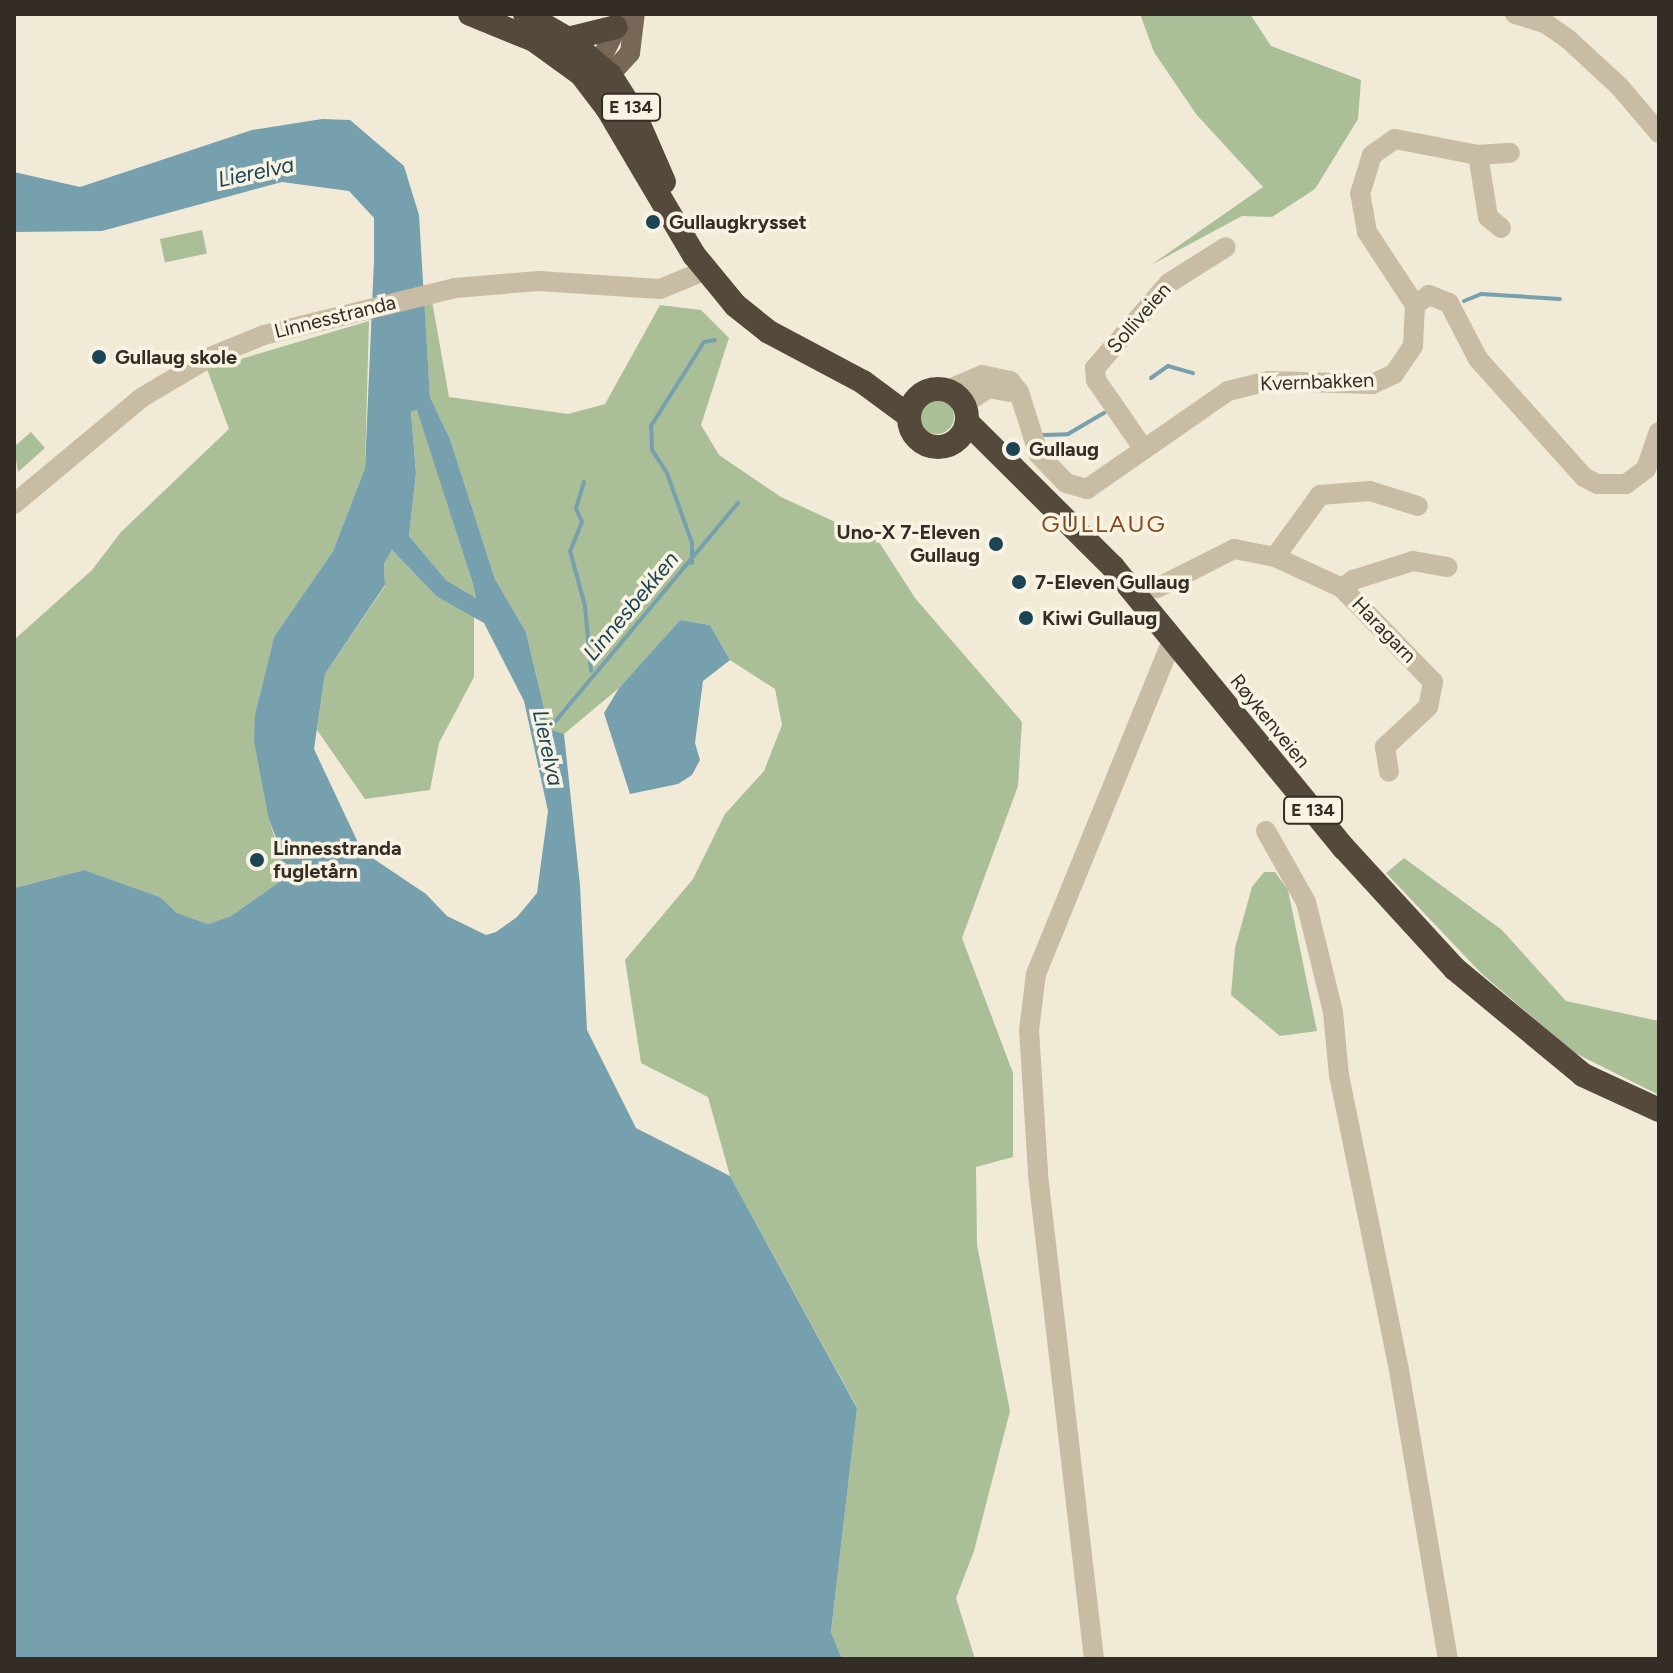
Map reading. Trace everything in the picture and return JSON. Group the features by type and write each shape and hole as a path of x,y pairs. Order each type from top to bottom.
{"highway":[{"name":"E 134","path":"470,14 534,40 599,74"},
{"name":"E 134","path":"525,14 568,39 642,130 684,241 704,271 769,332 863,382 909,416 913,432 925,443 940,446 958,414 921,394 863,382"},
{"path":"568,39 625,18"},
{"path":"909,416 921,394"},
{"name":"Røykenveien","path":"958,414 1079,529 1344,848 1455,969 1571,1066 1659,1110"}],"main road":[{"path":"599,74 630,53 625,18"}],"street":[{"path":"1515,14 1541,17 1592,59 1659,133"},
{"path":"1510,153 1478,155 1395,139 1366,164 1360,194 1367,232 1415,305 1429,295 1449,303 1478,359 1584,477 1597,484 1626,484 1646,469 1659,432"},
{"path":"1478,155 1488,217 1501,228"},
{"name":"Solliveien","path":"1143,448 1096,380 1095,368 1169,283 1226,247"},
{"name":"Linnesstranda","path":"14,504 95,431 172,377 264,335 428,294 539,281 660,289 704,271"},
{"name":"Kvernbakken","path":"958,414 989,388 1005,389 1021,401 1039,455 1074,489 1092,486 1203,404 1240,387 1269,381 1372,384 1386,379 1409,357 1415,305"},
{"path":"1275,557 1320,495 1370,491 1418,506"},
{"name":"Haragarn","path":"1157,588 1219,553 1246,550 1275,557 1342,588 1433,682 1428,707 1385,747 1389,772"},
{"path":"1342,588 1353,580 1413,561 1447,567"},
{"path":"1094,1659 1038,1172 1029,1030 1036,974 1172,640"},
{"path":"1266,831 1306,902 1333,1012 1339,1075 1399,1370 1448,1659"}],"green space":[{"path":"1140,14 1250,14 1271,46 1361,80 1358,119 1315,189 1272,217 1242,216 1151,265 1263,187 1196,114 1154,52"},
{"path":"202,230 207,253 165,262 160,239"},
{"path":"432,301 449,397 568,414 605,404 660,305 701,310 729,338 701,425 719,455 781,497 879,542 915,598 1022,722 1018,786 962,938 1013,1073 1013,1157 976,1167 977,1245 1010,1411 974,1551 956,1598 975,1659 842,1659 831,1632 857,1407 730,1176 708,1097 641,1063 625,960 693,879 725,814 764,771 782,725 775,689 730,660 710,625 680,620 619,688 564,734 549,729 526,632 495,579 450,439 430,397 424,303"},
{"path":"369,321 365,468 333,551 274,637 255,714 269,820 285,870 282,880 231,916 208,924 177,913 160,897 84,870 14,888 14,640 92,570 121,532 229,429 207,369"},
{"path":"937,400 949,405 954,417 949,429 937,434 925,429 920,417 925,405"},
{"path":"418,410 476,598 446,580 409,536 416,473 411,412"},
{"path":"31,432 45,448 18,472 14,447"},
{"path":"392,550 436,596 474,615 474,677 439,743 430,790 365,799 317,730 325,674 385,586 384,564"},
{"path":"1404,858 1502,930 1566,1001 1659,1021 1659,1095 1573,1052 1481,973 1386,873"},
{"path":"1264,872 1275,872 1288,890 1317,1031 1280,1036 1231,995 1235,948 1252,887"}],"water":[{"name":"Lierelva","path":"322,119 350,120 404,166 419,215 430,397 450,439 495,579 526,632 549,729 564,734 580,885 587,1030 636,1128 730,1176 857,1408 831,1632 842,1659 14,1659 14,888 84,870 160,897 177,913 208,924 231,916 282,880 282,853 269,820 254,741 255,714 274,637 333,551 365,468 374,218 349,191 282,182 102,231 14,232 14,172 80,187 252,130","holes":["417,410 472,581 476,598 446,580 409,536 416,473 411,412","392,550 436,596 484,623 524,701 548,811 537,893 517,917 496,932 486,935 447,916 426,894 362,851 314,749 325,674 385,585 384,564"]},
{"path":"680,620 710,625 730,660 703,681 695,743 700,760 692,775 678,784 630,794 604,713 619,688"}],"waterway":[{"name":"Linnesbekken","path":"1464,301 1481,294 1560,299"},
{"path":"692,563 692,543 667,473 652,450 651,426 704,342 715,340"},
{"name":"Linnesbekken","path":"1151,378 1168,366 1193,373"},
{"name":"Linnesbekken","path":"1043,435 1068,434 1104,413"},
{"path":"584,482 576,509 582,522 570,551 585,606 591,671"},
{"name":"Linnesbekken","path":"549,729 738,503"}],"place":[{"name":"Gullaugkrysset","path":"653,222"},
{"name":"Gullaug skole","path":"99,357"},
{"name":"Gullaug","path":"1013,449"},
{"name":"Uno-X 7-Eleven Gullaug","path":"996,544"},
{"name":"7-Eleven Gullaug","path":"1019,582"},
{"name":"Kiwi Gullaug","path":"1026,618"},
{"name":"Linnesstranda fugletårn","path":"257,860"}],"district":[{"name":"GULLAUG","path":"1104,524"}]}
